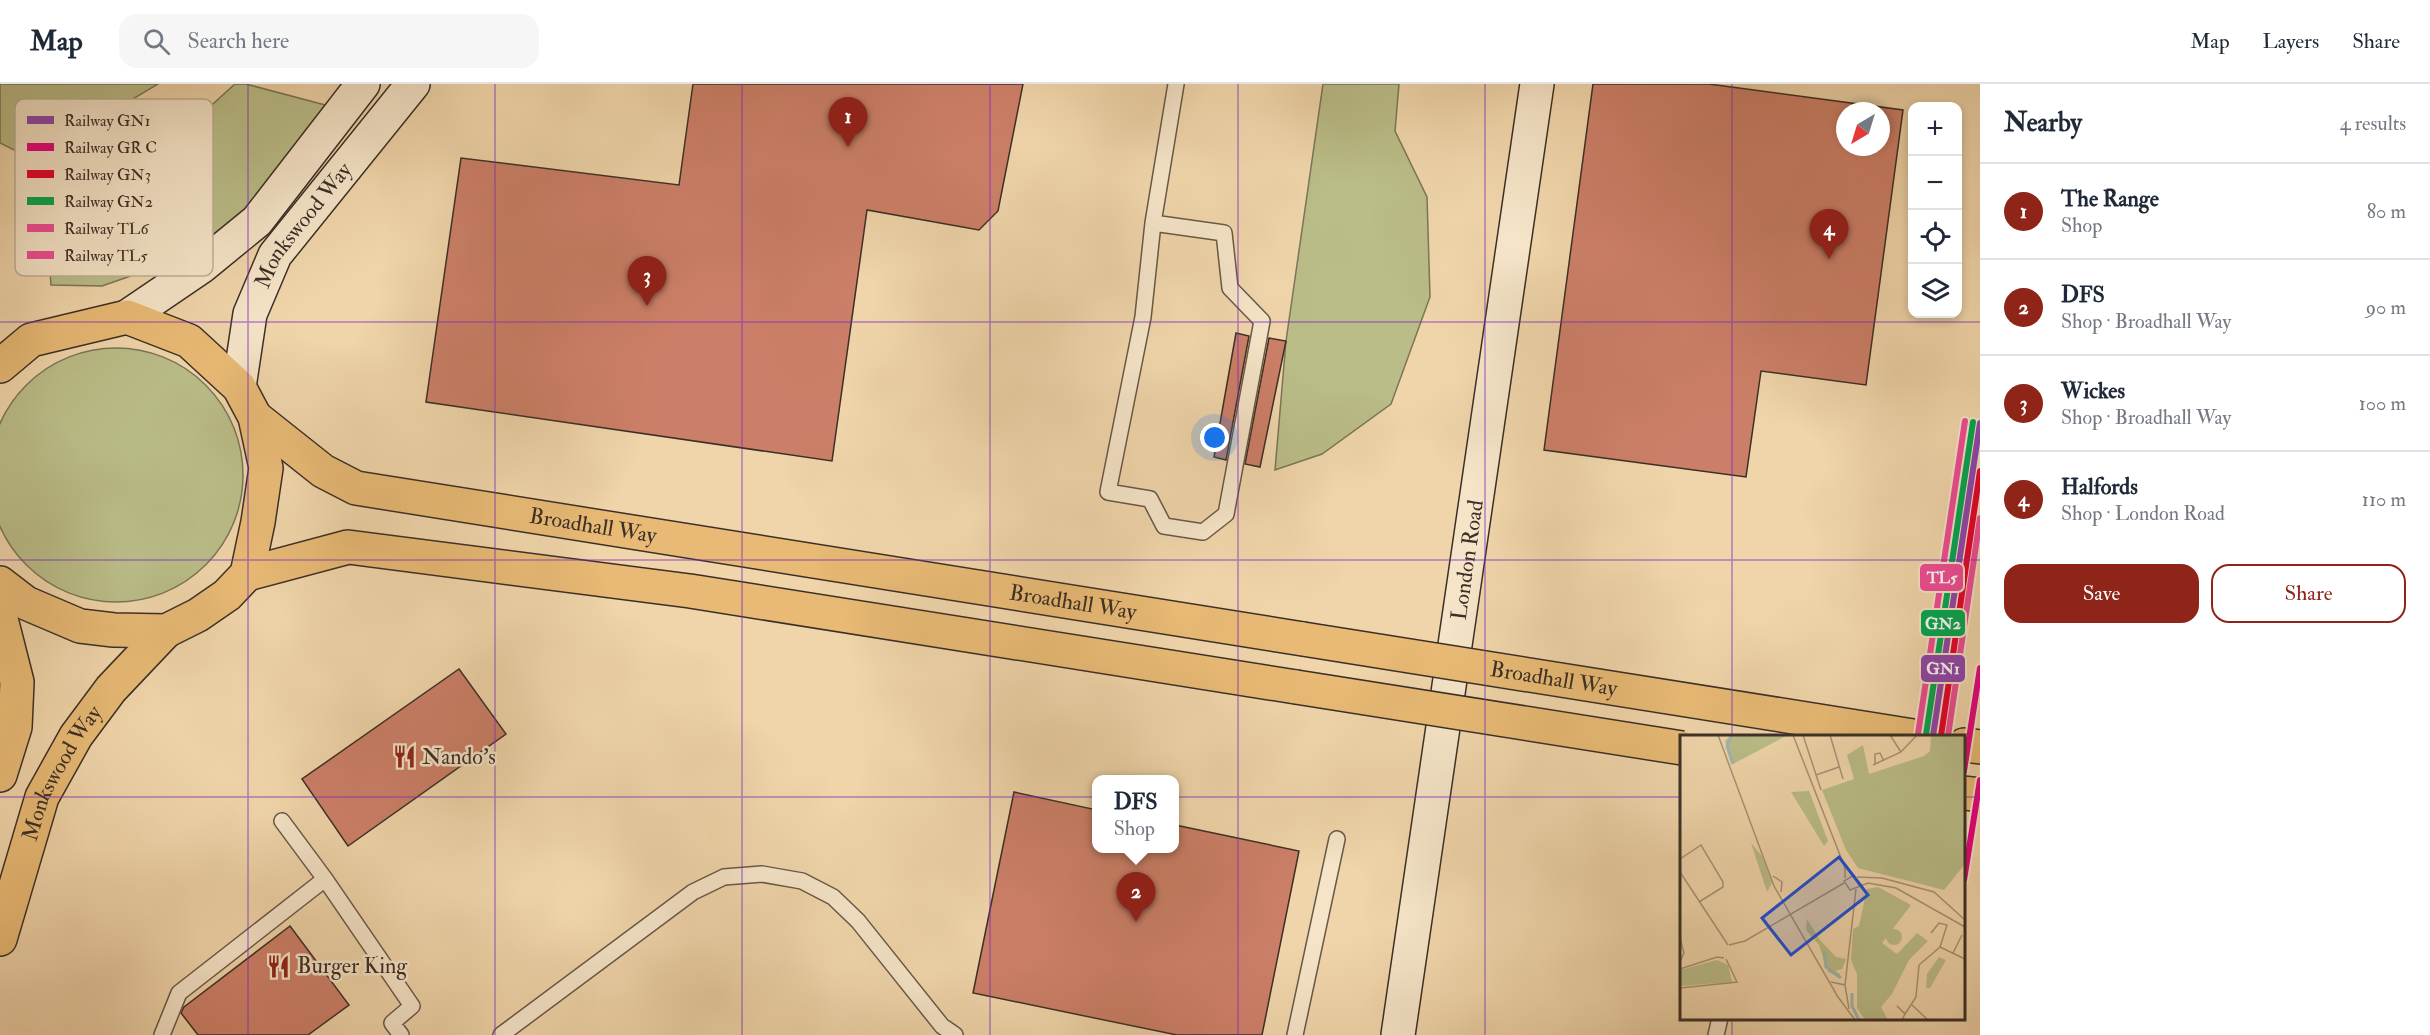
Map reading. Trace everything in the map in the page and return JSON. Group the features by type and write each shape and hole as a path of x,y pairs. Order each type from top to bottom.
{"main road":[{"name":"Monkswood Way","path":"213,257 257,221 363,84"},
{"name":"Monkswood Way","path":"239,387 250,314 275,255 413,84"},
{"name":"London Road","path":"1398,1035 1537,84"},
{"name":"Monkswood Way","path":"127,316 187,276"},
{"path":"0,366 16,338 127,316 189,340 239,387 255,417 266,468 247,574"},
{"name":"Broadhall Way","path":"255,417 323,471 356,488 1907,735"},
{"path":"0,583 26,603 80,626 114,630 166,631 227,595 247,574 348,546 690,591 1680,748"},
{"path":"0,615 17,682 15,727 0,775"},
{"name":"Monkswood Way","path":"0,939 42,797 76,736 104,699 166,631"},
{"path":"1965,745 1980,747"},
{"path":"1965,792 1980,795"}],"lane":[{"path":"1152,223 1224,233 1230,288 1262,321 1226,514 1203,532 1164,526 1150,499 1108,492 1143,317 1152,223 1176,84"},
{"path":"282,821 326,879 412,1006 392,1023 401,1035"},
{"path":"1295,1035 1337,839"},
{"path":"501,1035 693,892 724,878 762,874 802,881 833,897 858,921 942,1026 955,1035"},
{"path":"162,1035 179,993 326,879"},
{"path":"1716,1035 1720,1020"}],"green space":[{"path":"0,84 158,84 133,99 15,99 15,150 0,143"},
{"path":"235,84 246,84 329,106 264,194 213,237 213,104"},
{"path":"1323,84 1399,84 1395,131 1427,197 1430,297 1391,404 1322,454 1275,470 1286,341"},
{"path":"50,276 131,276 102,286 51,285"},
{"path":"116,348 141,350 153,353 187,369 206,385 222,404 238,438 242,463 241,500 238,512 222,546 206,565 187,581 153,597 116,602 91,600 56,587 26,565 10,546 -1,524 -1,426 4,415 18,394 35,377 56,363 79,353"}],"building":[{"path":"693,84 1023,84 998,211 979,230 867,210 832,461 426,402 461,158 679,185"},
{"path":"1593,84 1709,84 1843,102 1836,102 1836,156 1890,156 1890,108 1903,110 1866,385 1761,371 1746,477 1544,450"},
{"path":"1236,333 1249,336 1226,460 1214,457"},
{"path":"1269,338 1286,341 1260,467 1245,464"},
{"name":"Nando's","path":"459,669 506,734 348,846 302,779"},
{"path":"1014,792 1092,809 1092,853 1179,853 1179,826 1299,851 1262,1035 1177,1035 973,993"},
{"name":"Burger King","path":"290,926 349,1005 308,1035 198,1035 181,1013 184,1007"}],"rail line":[{"name":"TL5","path":"1918,734 1965,421"},
{"name":"GN2","path":"1926,735 1973,422"},
{"name":"GN1","path":"1933,735 1980,423"},
{"name":"GN3","path":"1941,735 1980,471"},
{"name":"TL6","path":"1948,735 1980,518"}],"transit line":[{"path":"1965,765 1980,668"},
{"path":"1965,874 1980,780"}],"place":[{"name":"The Range","path":"848,147"},
{"name":"Halfords","path":"1829,259"},
{"name":"Wickes","path":"647,306"},
{"name":"Nando's","path":"404,757"},
{"name":"DFS","path":"1136,922"},
{"name":"Burger King","path":"279,966"}]}
